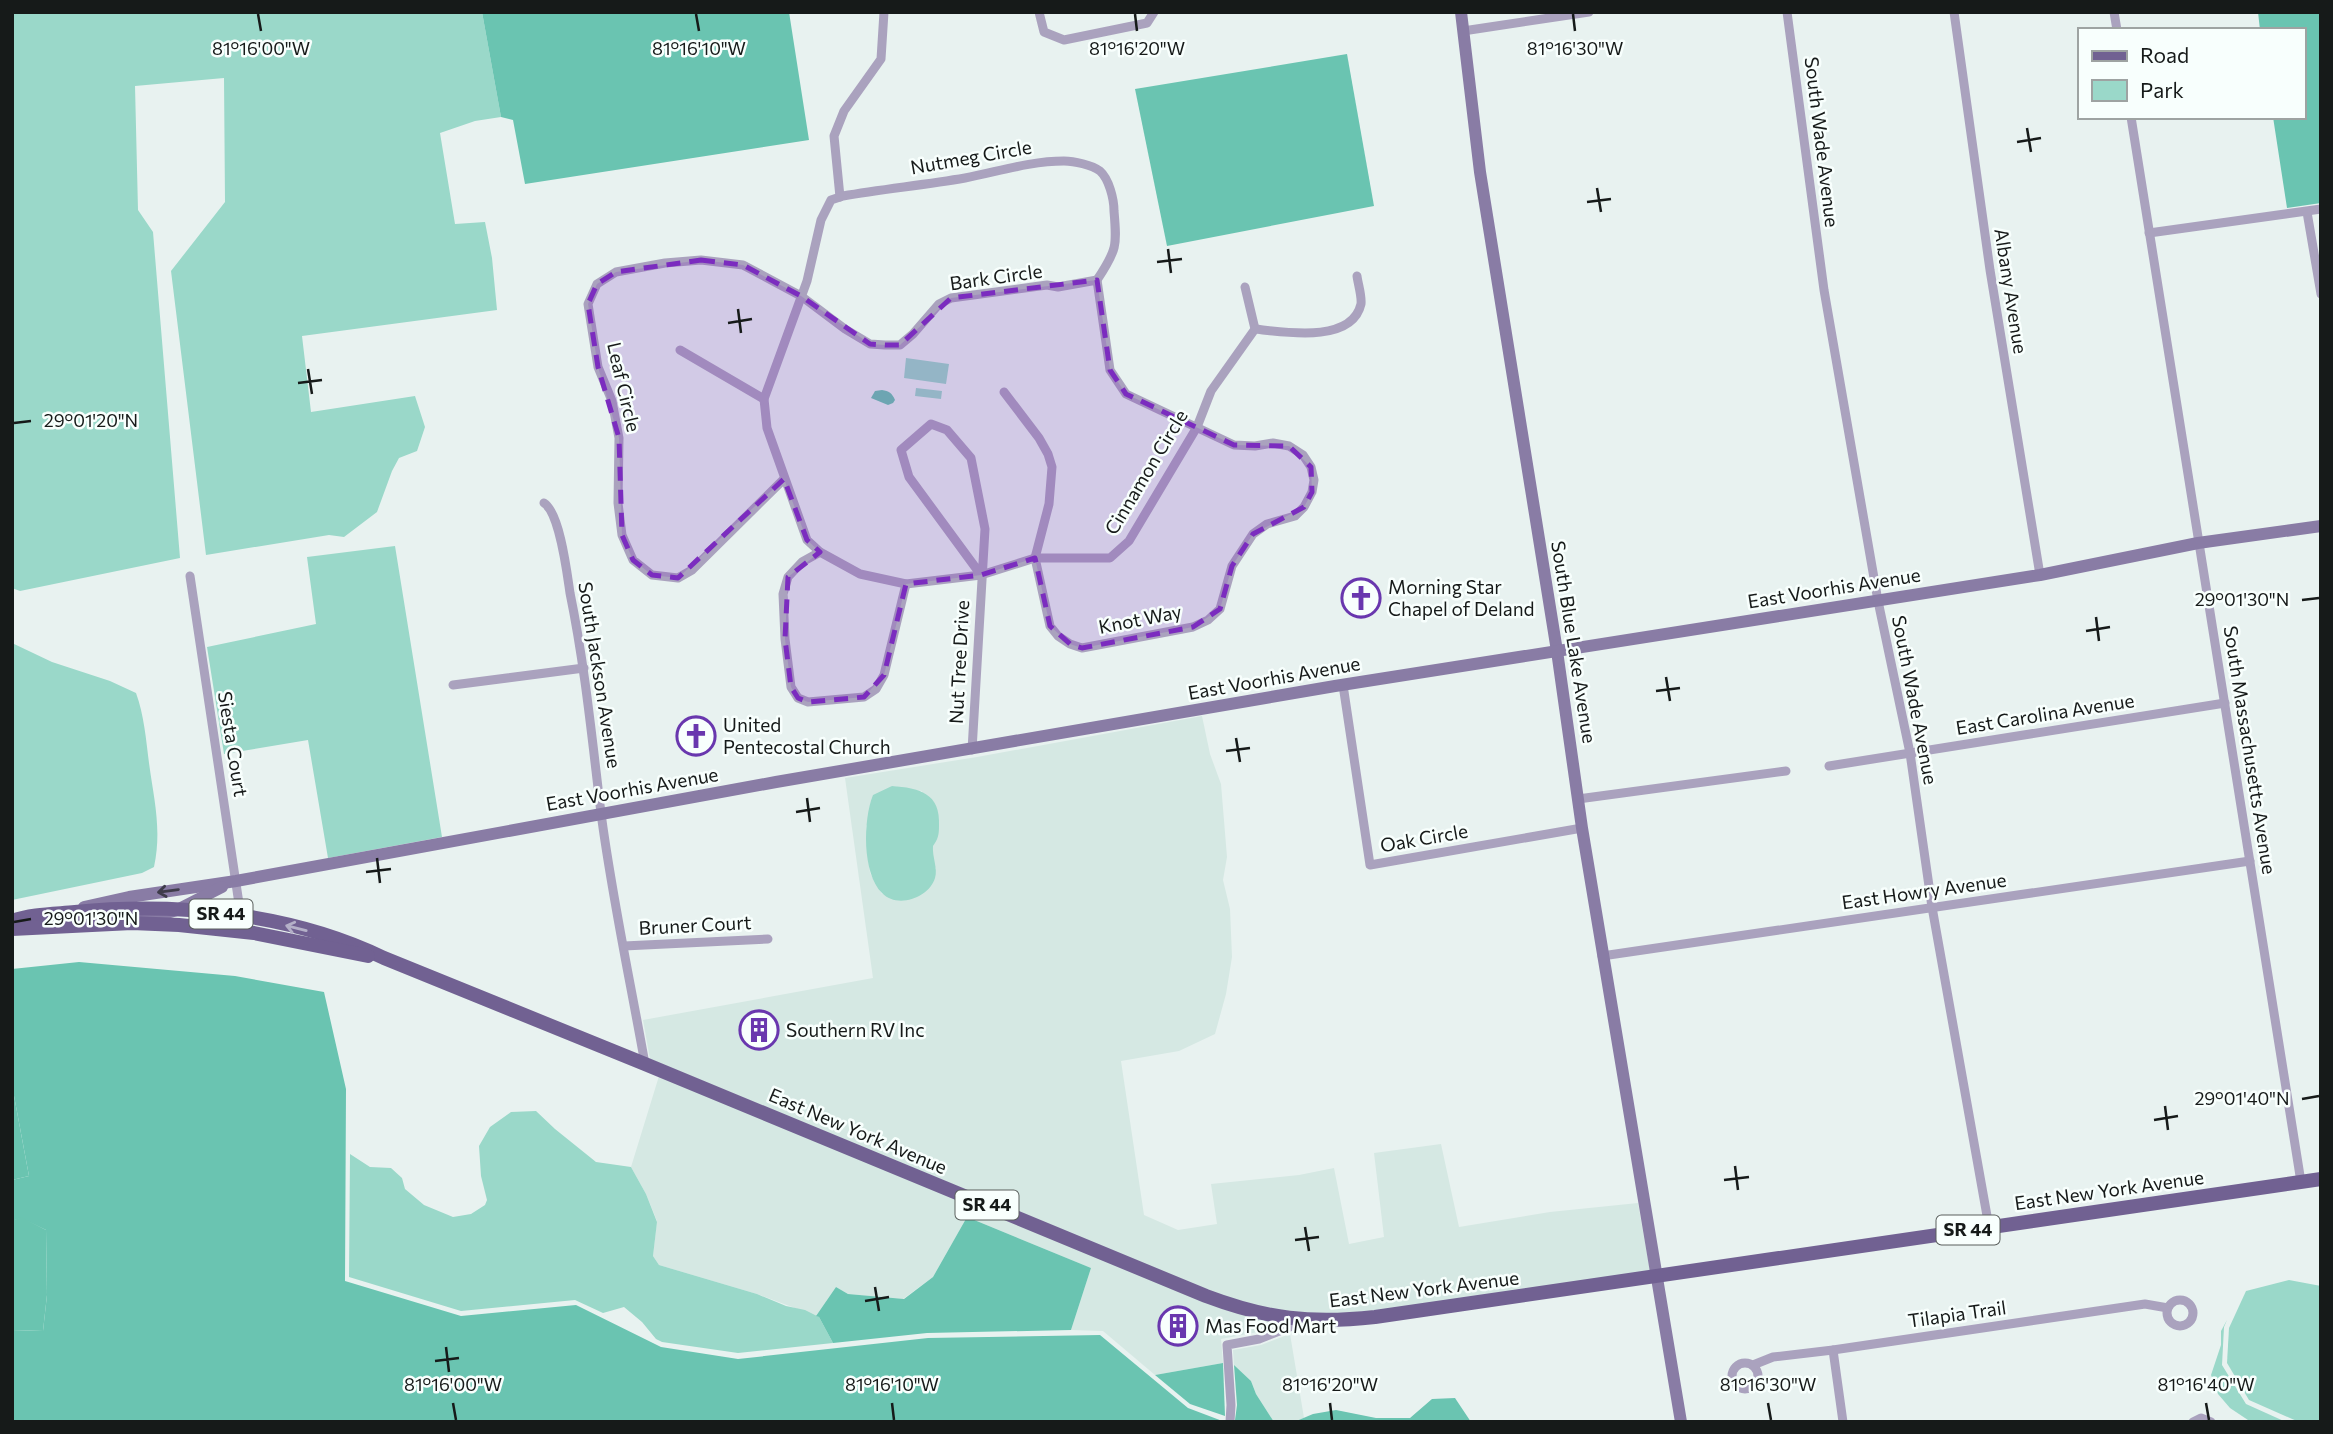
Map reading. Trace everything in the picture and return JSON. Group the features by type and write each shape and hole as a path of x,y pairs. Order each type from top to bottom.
{"main road":[{"name":"East New York Avenue","path":"12,921 24,917 97,910 177,910 241,916 354,944 1198,1293 1257,1313 1306,1321 1375,1317 2321,1179"},
{"path":"241,916 254,933"},
{"name":"East New York Avenue","path":"12,929 132,923 180,925 254,933 384,958"}],"street":[{"path":"680,350 764,399 810,269 821,220 831,200 840,197 834,136 844,111 881,59 884,12"},
{"path":"1039,12 1044,32 1064,40 1147,23 1154,12"},
{"name":"South Blue Lake Avenue","path":"1461,12 1480,172 1557,651 1582,828 1681,1422"},
{"path":"1463,32 1589,12"},
{"name":"South Wade Avenue","path":"1787,12 1824,290 1878,600 1910,753 1932,907 1989,1227"},
{"name":"Albany Avenue","path":"1954,12 1990,270 2040,575"},
{"name":"South Massachusetts Avenue","path":"2131,119 2301,1182"},
{"name":"Nutmeg Circle","path":"840,197 960,178 1016,166 1067,161 1085,165 1100,172 1108,185 1114,204 1116,242 1110,261 1097,280"},
{"path":"2149,233 2321,209"},
{"path":"2307,212 2321,294"},
{"name":"Leaf Circle","path":"785,479 692,570 678,578 652,575 633,560 622,535 618,503 619,438 611,401 598,367 588,304 597,284 616,272 701,260 743,265 801,296"},
{"path":"1245,287 1255,330 1295,334 1321,333 1344,325 1355,316 1361,303 1357,276"},
{"path":"1097,280 1110,370 1126,394 1198,427"},
{"name":"Bark Circle","path":"801,296 870,344 900,345 939,304 951,298 1047,285 1058,287 1097,280"},
{"name":"Cinnamon Circle","path":"764,399 767,428 807,540 820,552 860,574 906,584 981,575 1035,558 1110,558 1129,541 1198,427 1212,391 1255,330"},
{"name":"Knot Way","path":"1004,392 1048,453 1052,467 1049,504 1035,558 1050,626 1058,636 1082,648 1193,627 1208,620 1220,609 1232,566 1253,534 1267,524 1295,516 1304,507 1312,492 1314,480 1311,467 1303,455 1289,446 1273,443 1234,445 1198,427"},
{"name":"Nut Tree Drive","path":"972,750 985,529 971,458 947,430 931,424 901,450 909,477 981,575"},
{"name":"South Jackson Avenue","path":"544,503 549,506 555,519 584,668 601,814 645,1063"},
{"name":"East Voorhis Avenue","path":"53,914 129,897 236,881 776,782 1343,685 2040,575 2198,543 2321,526"},
{"path":"820,552 802,562 788,577 783,594 790,687 798,698 808,702 864,697 876,689 884,675 906,584"},
{"name":"Siesta Court","path":"190,576 241,916"},
{"path":"453,685 584,668"},
{"name":"Oak Circle","path":"1343,685 1370,865 1582,828"},
{"name":"East Carolina Avenue","path":"1829,766 2225,703"},
{"path":"1578,799 1786,771"},
{"name":"East Howry Avenue","path":"1602,956 2250,861"},
{"name":"East Voorhis Avenue","path":"132,923 177,910 236,881"},
{"name":"Bruner Court","path":"624,946 768,939"},
{"name":"Tilapia Trail","path":"1753,1365 1773,1357 2145,1304 2168,1308"},
{"path":"1230,1422 1227,1345 1259,1339 1306,1321"},
{"path":"1833,1350 1843,1422"},
{"path":"2193,1422 2201,1418 2211,1422"}],"highlighted area":[{"path":"701,260 743,265 801,296 870,344 885,345 900,345 951,298 1097,280 1110,370 1126,394 1234,445 1289,446 1311,467 1312,492 1304,507 1253,534 1232,566 1220,609 1193,627 1082,648 1070,644 1050,626 1035,558 981,575 906,584 884,675 864,697 808,702 798,698 791,687 785,639 788,577 820,552 807,540 784,479 678,578 652,575 633,560 622,535 619,438 598,367 588,304 597,284 616,272"}],"shaded area":[{"path":"482,12 789,12 809,140 525,184 513,120 501,117"},
{"path":"2258,12 2321,12 2321,203 2287,208 2273,119 2305,119 2305,28 2260,28"},
{"path":"1347,54 1374,206 1167,246 1135,89"},
{"path":"882,390 891,394 895,400 893,403 888,405 871,398 875,391"},
{"path":"1202,716 1210,754 1221,784 1227,857 1223,880 1230,909 1232,957 1226,994 1215,1034 1179,1051 1121,1061 1144,1215 1178,1230 1217,1224 1211,1184 1299,1175 1334,1168 1349,1244 1384,1237 1374,1153 1441,1144 1459,1227 1550,1212 1638,1203 1650,1271 1374,1311 1310,1315 1273,1310 1225,1297 650,1059 643,1020 873,978 845,778","holes":["892,786 922,791 933,846 932,860 936,869 882,894 870,873 866,826"]},
{"path":"79,962 235,976 324,992 346,1089 345,1281 461,1316 576,1305 661,1347 738,1359 928,1338 1100,1335 1188,1408 1225,1422 12,1422 12,1330 43,1331 47,1295 46,1230 21,1218 12,1221 12,1180 29,1176 12,1085 12,969"},
{"path":"659,1076 1223,1309 1281,1324 1258,1332 1221,1339 1223,1363 1155,1375 1103,1331 1071,1330 1091,1268 967,1217 933,1277 903,1299 848,1294 836,1287 816,1316 757,1294 659,1265 653,1256 657,1221 631,1167"},
{"path":"12,1085 29,1176 12,1180"},
{"path":"21,1217 46,1230 47,1295 43,1331 12,1330 12,1221"},
{"path":"967,1217 1091,1268 1071,1330 927,1333 833,1343 816,1316 836,1287 848,1294 904,1299 933,1277"},
{"path":"1290,1334 1304,1418 1294,1422 1274,1422 1251,1381 1234,1365 1233,1350 1261,1345"},
{"path":"1223,1363 1225,1416 1190,1404 1155,1375"},
{"path":"1234,1365 1251,1381 1274,1422 1235,1420 1237,1405"},
{"path":"1455,1398 1471,1422 1294,1422 1313,1414 1336,1410 1376,1418 1410,1418 1432,1399"}],"green space":[{"path":"12,12 482,12 501,117 475,121 440,133 455,224 485,222 497,310 302,336 311,412 415,396 425,427 417,451 399,458 377,512 344,537 329,535 206,555 171,271 225,202 224,78 135,86 138,210 153,232 180,558 20,591 12,588"},
{"path":"906,358 949,364 946,384 904,378"},
{"path":"916,388 942,391 941,399 915,396"},
{"path":"395,546 442,837 328,858 308,740 224,754 207,647 316,624 307,557"},
{"path":"12,643 52,662 110,681 136,693 144,727 156,815 154,867 142,873 12,900"},
{"path":"892,786 911,788 926,794 932,799 939,815 938,834 933,846 935,878 932,885 920,896 904,901 888,898 875,884 866,846 867,818 873,795"},
{"path":"536,1111 596,1162 631,1167 657,1222 653,1256 659,1265 805,1310 819,1317 833,1343 738,1353 662,1342 624,1307 603,1313 575,1300 461,1311 349,1277 350,1154 370,1167 391,1168 402,1178 405,1189 424,1205 453,1217 471,1214 485,1205 487,1200 481,1176 479,1146 490,1127 511,1112"},
{"path":"2289,1280 2321,1286 2321,1422 2299,1422 2249,1400 2227,1363 2229,1328 2246,1291"},
{"path":"2227,1320 2224,1327 2222,1365 2246,1404 2286,1422 2251,1422 2230,1408 2218,1394 2211,1375 2221,1345 2221,1331"}],"place":[{"name":"Morning Star Chapel of Deland","path":"1361,598"},
{"name":"United Pentecostal Church","path":"696,736"},
{"name":"Southern RV Inc","path":"759,1030"},
{"name":"Mas Food Mart","path":"1178,1326"}]}
